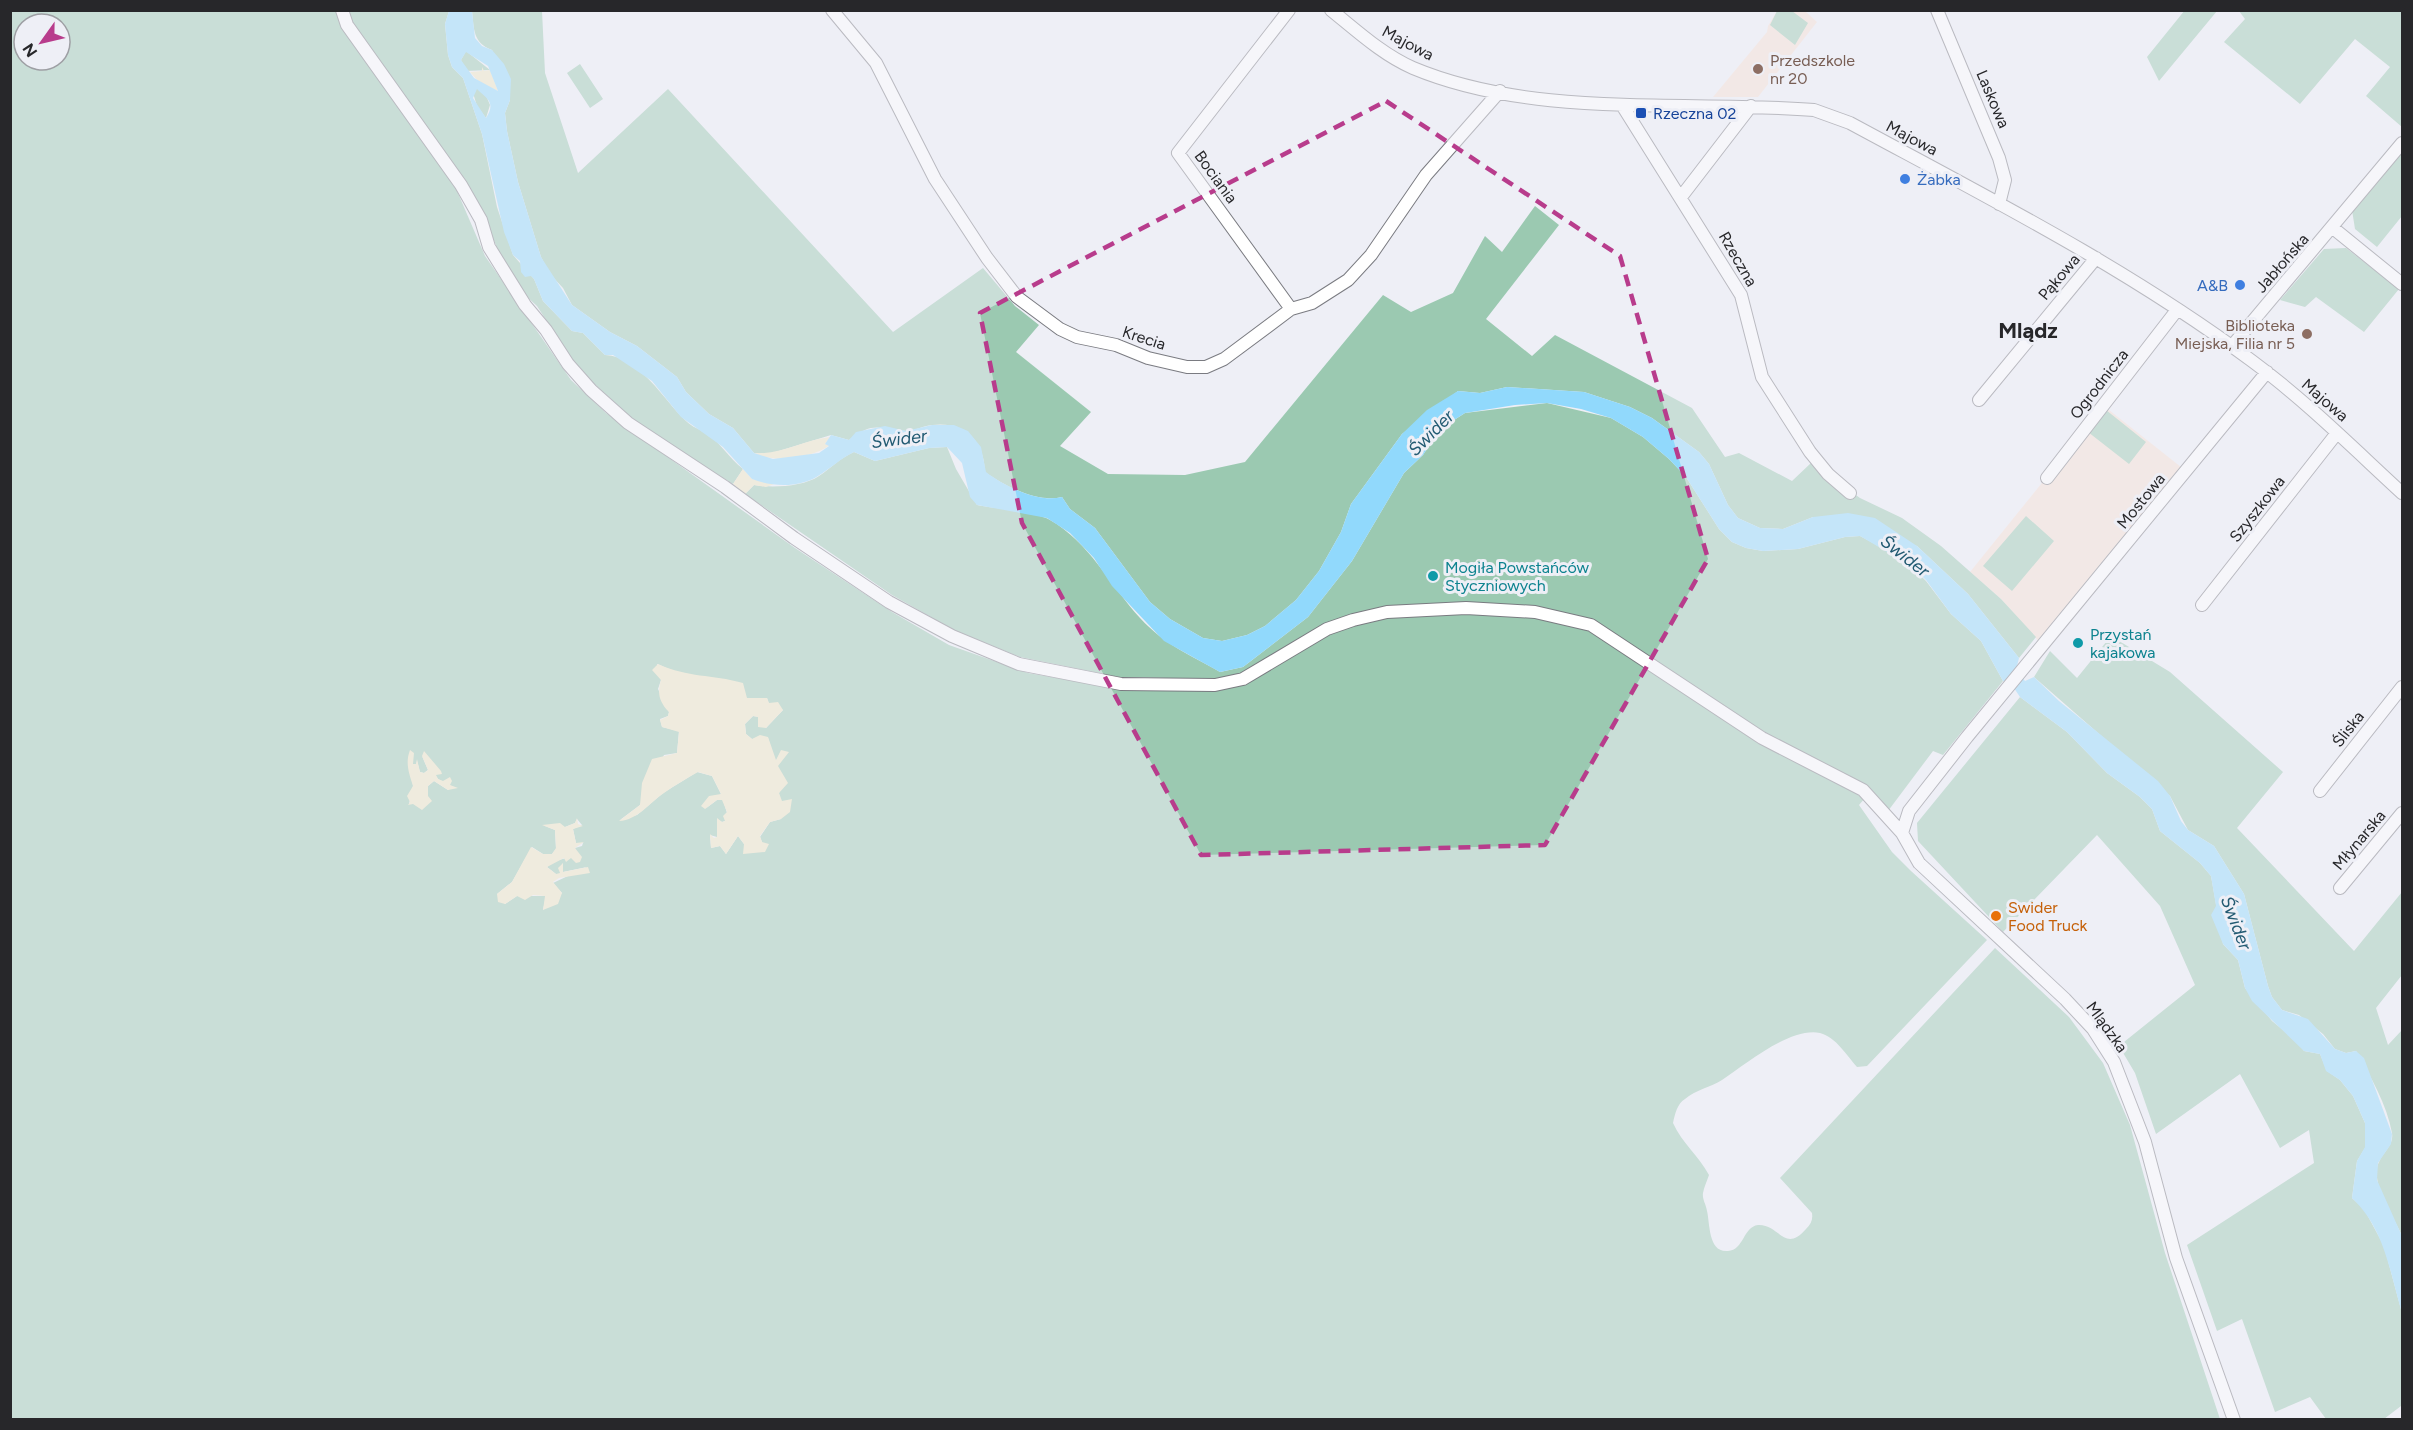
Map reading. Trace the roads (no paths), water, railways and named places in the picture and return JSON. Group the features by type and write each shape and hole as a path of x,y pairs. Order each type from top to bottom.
{"street":[{"name":"Mlądzka","path":"342,10 347,25 461,185 481,220 489,247 510,283 568,364 591,390 628,423 725,487 794,538 889,602 952,636 1019,664 1121,684 1215,685 1243,679 1327,629 1387,612 1466,608 1535,612 1591,625 1762,738 1863,790 1902,833 1919,863 2065,999 2092,1029 2114,1062 2145,1142 2176,1258 2234,1419"},
{"name":"Krecia","path":"832,10 879,67 935,179 987,258 1017,297 1060,329 1077,337 1116,345 1148,358 1187,368 1206,367 1224,359 1291,309 1312,303 1348,280 1371,255 1426,174 1500,91"},
{"name":"Bociania","path":"1288,10 1178,153 1291,309"},
{"name":"Majowa","path":"1331,10 1369,40 1411,67 1449,80 1500,91 1622,105 1751,106 1814,110 1850,123 2096,258 2232,346 2267,372 2403,492"},
{"name":"Laskowa","path":"1936,10 2000,158 2005,180 1999,204"},
{"name":"Rzeczna","path":"1622,105 1741,295 1762,377 1810,452 1828,474 1850,493"},
{"path":"1681,197 1751,106"},
{"name":"Jabłońska","path":"2232,346 2334,228 2403,143"},
{"path":"2334,228 2403,284"},
{"name":"Pąkowa","path":"1979,400 2096,258"},
{"name":"Ogrodnicza","path":"2047,478 2177,310"},
{"name":"Mostowa","path":"1902,833 1909,811 2267,372"},
{"name":"Szyszkowa","path":"2202,605 2337,433"},
{"name":"Śliska","path":"2320,791 2403,687"},
{"name":"Młynarska","path":"2340,888 2403,813"}],"water":[{"name":"Świder","path":"449,11 472,11 475,38 482,46 492,50 504,64 511,79 510,100 505,113 518,182 541,257 572,305 610,332 637,346 677,377 686,392 709,414 733,428 754,453 773,459 819,453 829,446 825,444 831,435 849,440 856,432 885,426 906,431 932,425 954,425 968,431 981,447 986,472 993,477 1012,488 1032,495 1043,498 1062,497 1070,509 1095,528 1150,602 1170,619 1203,638 1222,641 1247,635 1265,626 1296,600 1319,571 1341,532 1351,504 1402,434 1427,410 1458,391 1480,393 1507,387 1584,392 1630,407 1652,418 1699,452 1709,464 1728,505 1738,518 1760,528 1783,529 1813,517 1848,513 1875,518 1917,546 1968,594 2019,658 2016,670 2025,681 2034,677 2059,701 2158,781 2170,796 2181,821 2188,830 2214,846 2244,894 2272,997 2282,1010 2308,1019 2335,1049 2346,1053 2356,1051 2364,1058 2392,1134 2391,1144 2378,1163 2377,1180 2402,1236 2402,1313 2390,1267 2379,1237 2363,1210 2352,1198 2357,1161 2365,1147 2365,1123 2353,1096 2340,1080 2326,1071 2320,1054 2304,1051 2252,1001 2245,988 2238,960 2223,944 2211,915 2216,906 2211,876 2200,863 2160,831 2152,809 2140,797 2107,773 2067,732 2020,697 2012,685 2003,681 1981,641 1951,614 1926,580 1911,566 1860,536 1845,537 1798,549 1763,551 1746,548 1732,542 1719,529 1686,477 1643,437 1611,418 1581,409 1547,403 1515,405 1465,413 1440,429 1423,455 1404,473 1352,561 1308,617 1243,667 1220,672 1164,641 1112,586 1094,558 1070,533 1047,518 977,505 970,497 962,463 947,447 929,448 875,461 854,452 818,476 803,483 776,485 760,482 752,479 723,447 681,417 652,381 613,355 605,355 583,333 572,331 543,301 534,279 531,276 525,277 521,272 520,261 513,255 504,232 482,134 463,78 452,67 448,55 445,24","holes":["466,52 488,66 498,91 474,78 461,60","477,89 489,100 490,108 486,118 473,98"]}],"place":[{"name":"Przedszkole nr 20","path":"1758,69"},
{"name":"Rzeczna 02","path":"1641,113"},
{"name":"Żabka","path":"1905,179"},
{"name":"A&B","path":"2240,285"},
{"name":"Biblioteka Miejska, Filia nr 5","path":"2307,334"},
{"name":"Mogiła Powstańców Styczniowych","path":"1433,576"},
{"name":"Przystań kajakowa","path":"2078,643"},
{"name":"Swider Food Truck","path":"1996,916"}],"district":[{"name":"Mlądz","path":"2028,330"}]}
